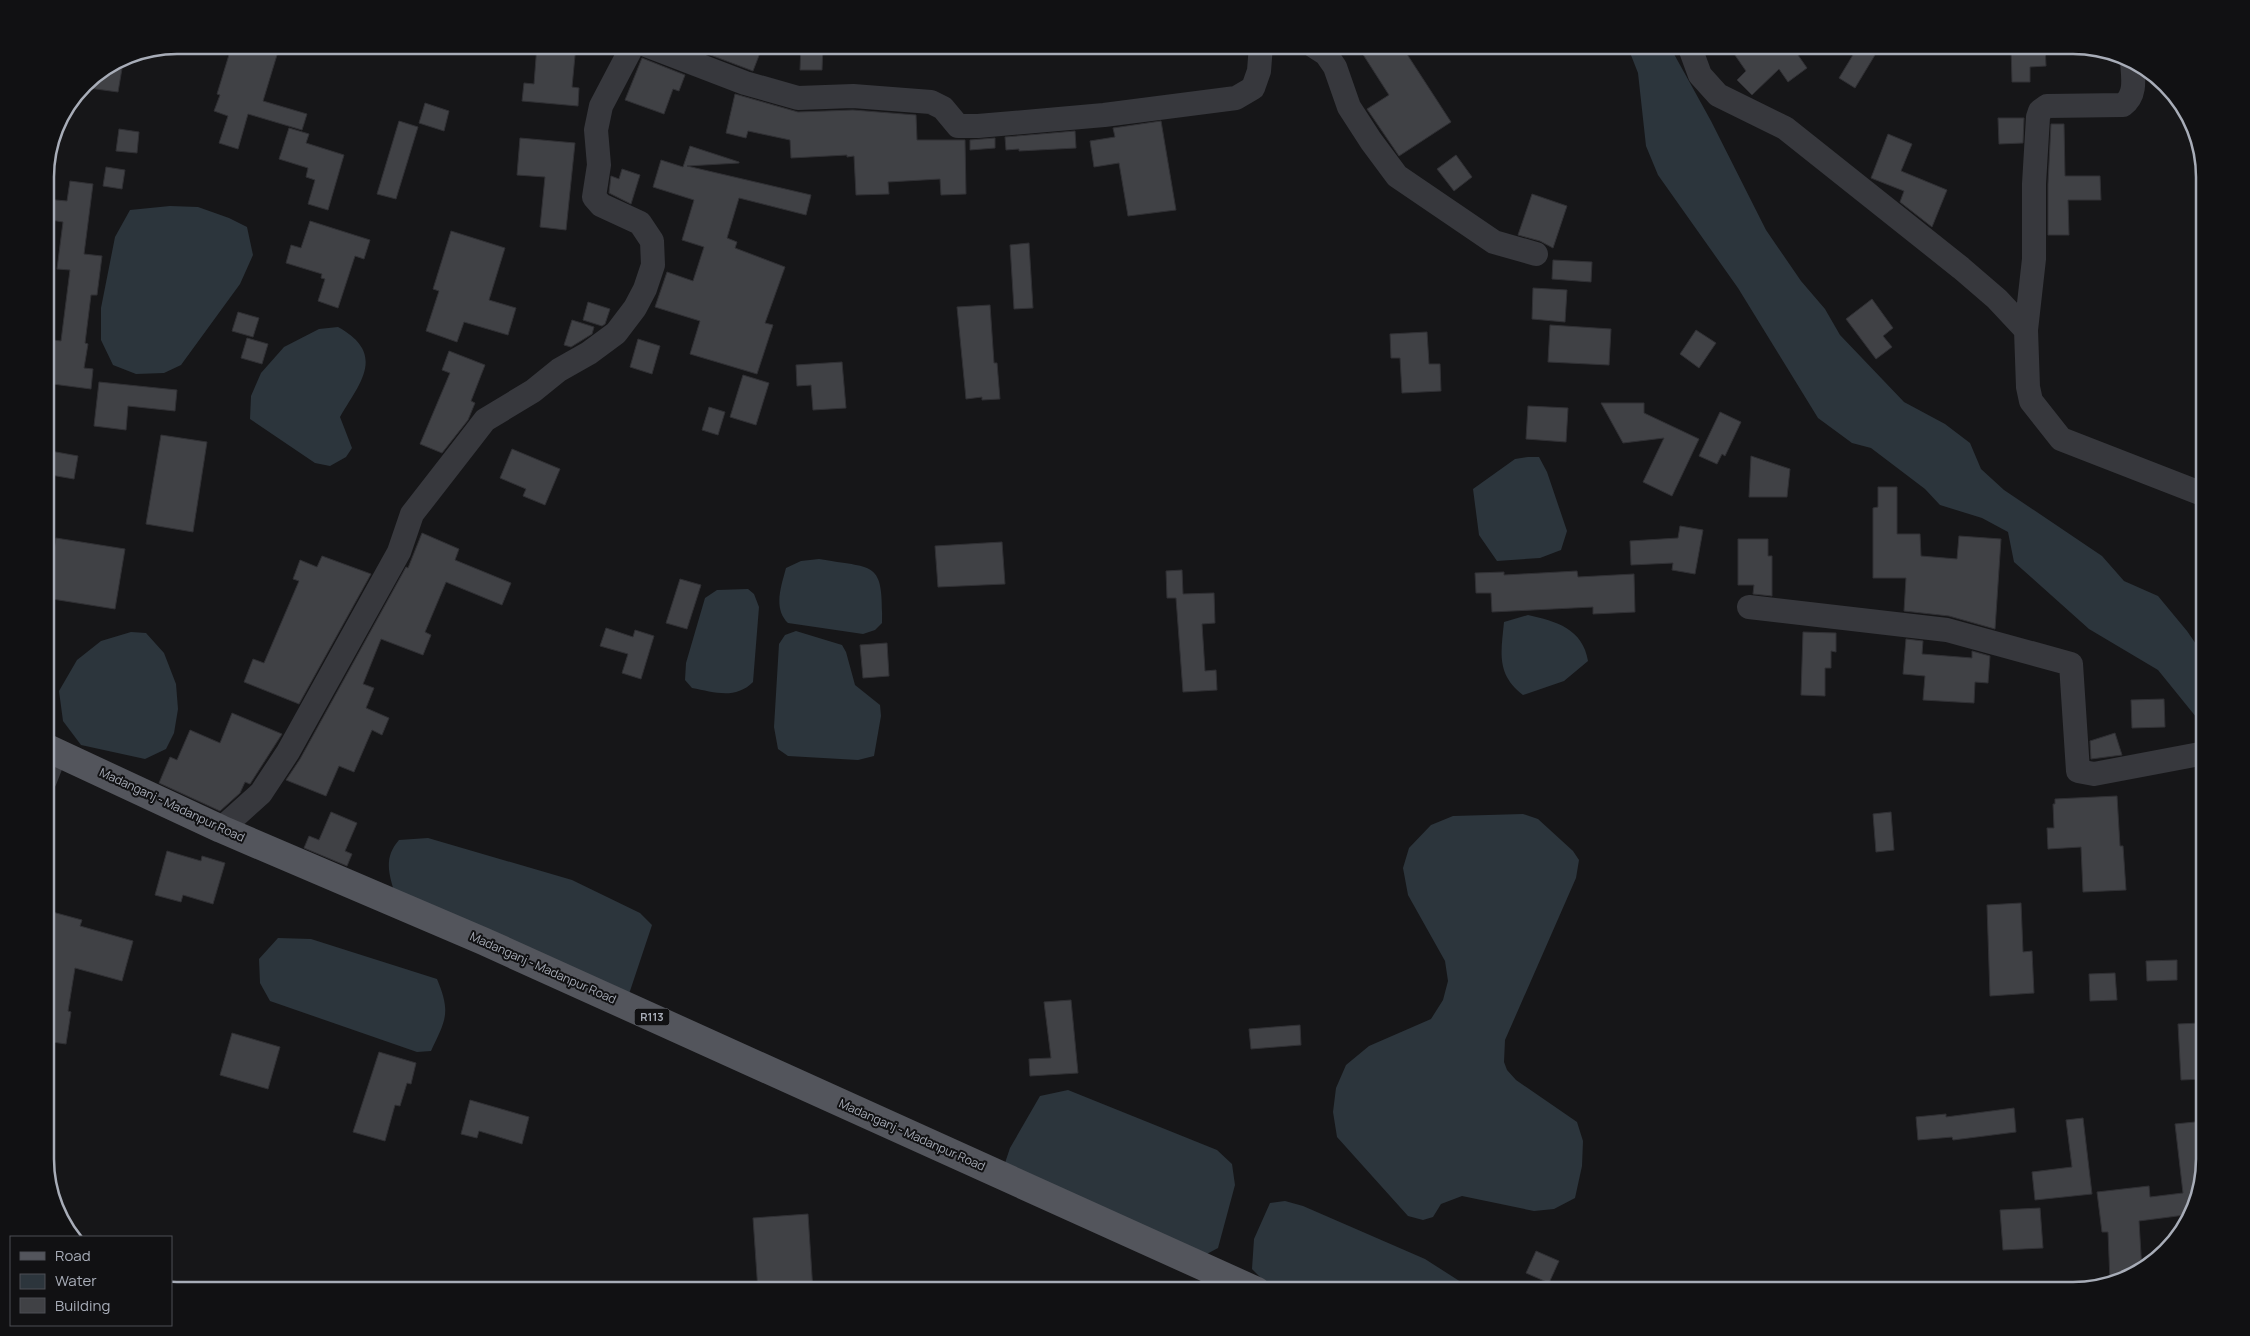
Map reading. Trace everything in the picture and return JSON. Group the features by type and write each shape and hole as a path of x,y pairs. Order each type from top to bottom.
{"main road":[{"name":"Madanganj - Madanpur Road","path":"54,751 222,829 501,949 1237,1282"}],"street":[{"path":"222,829 260,794 288,752 399,552 412,514 485,420 533,391 559,370 589,354 616,333 635,308 645,290 653,265 652,241 640,223 601,204 594,197 599,165 596,130 601,106 628,54"},
{"path":"669,54 737,80 798,98 853,96 931,102 943,108 958,126 978,126 1104,115 1236,98 1253,88 1259,71 1260,54"},
{"path":"1326,54 1335,67 1349,107 1371,142 1397,176 1494,242 1536,254"},
{"path":"1692,54 1700,75 1718,96 1784,128 1961,268 1997,299 2026,330"},
{"path":"2132,69 2133,92 2130,100 2123,105 2047,106 2040,111 2037,127 2034,184 2034,259 2026,330 2028,387 2031,401 2061,439 2196,492"},
{"path":"1749,607 1947,630 2070,664 2078,771 2094,774 2196,755"}],"water":[{"path":"1631,54 1674,54 1711,121 1766,230 1801,281 1825,309 1840,335 1904,402 1945,424 1970,443 1981,469 2004,490 2102,556 2124,581 2158,596 2196,644 2196,717 2158,670 2089,629 2014,562 2008,532 1982,518 1940,505 1925,489 1871,448 1852,443 1818,418 1738,288 1658,175 1646,146 1638,73"},
{"path":"170,206 198,207 229,218 247,227 253,255 240,284 181,365 164,373 136,374 113,365 101,340 101,308 115,237 130,210"},
{"path":"338,327 353,337 362,348 365,358 365,369 361,381 340,417 352,448 346,457 330,466 315,463 250,419 251,396 261,373 284,347 319,329"},
{"path":"1539,457 1547,472 1567,531 1561,550 1540,558 1497,561 1479,535 1473,489 1515,459"},
{"path":"819,559 864,567 872,571 878,578 881,588 882,623 875,630 863,634 788,623 783,617 779,604 780,590 786,568 801,561"},
{"path":"748,589 754,594 759,607 753,682 746,688 732,693 716,693 692,688 685,680 686,663 705,598 717,590"},
{"path":"1528,615 1548,620 1567,628 1580,641 1588,661 1564,681 1523,695 1514,687 1504,671 1502,644 1504,622"},
{"path":"796,631 842,645 846,652 855,685 880,705 881,716 874,756 858,760 788,756 778,749 774,727 779,644 785,635"},
{"path":"131,632 146,633 164,653 176,684 178,709 174,733 166,749 145,759 81,745 63,721 59,691 77,660 101,641"},
{"path":"1523,814 1538,819 1573,851 1579,860 1576,878 1505,1040 1504,1062 1507,1070 1516,1080 1577,1122 1583,1141 1582,1166 1575,1198 1554,1209 1534,1211 1462,1196 1441,1204 1433,1217 1423,1220 1408,1216 1337,1137 1333,1112 1336,1088 1346,1065 1369,1046 1431,1019 1443,1000 1448,981 1445,961 1408,895 1403,868 1409,848 1431,825 1453,816"},
{"path":"428,838 572,880 640,913 652,925 629,994 396,897 389,867 389,860 394,847 399,840"},
{"path":"278,938 311,939 437,979 444,1000 445,1016 431,1051 417,1052 270,1001 260,983 259,959"},
{"path":"1068,1090 1217,1150 1232,1164 1235,1185 1218,1248 1203,1256 1004,1166 1010,1148 1040,1096"},
{"path":"1285,1201 1303,1206 1425,1259 1461,1282 1264,1281 1252,1269 1254,1239 1270,1203"}],"building":[{"path":"229,54 277,54 263,101 307,114 302,130 248,114 238,149 219,143 228,116 214,111 220,95 217,94"},
{"path":"536,54 575,54 572,87 579,88 578,106 522,101 524,83 534,84"},
{"path":"708,54 760,54 753,71"},
{"path":"801,54 823,54 822,70 800,70"},
{"path":"1363,54 1407,54 1451,122 1399,156 1367,109 1389,95"},
{"path":"1734,54 1797,54 1807,68 1788,82 1779,69 1752,95 1737,80 1746,71"},
{"path":"1854,54 1876,54 1855,88 1839,78"},
{"path":"2011,54 2045,54 2046,66 2030,67 2030,82 2012,82"},
{"path":"642,58 685,75 679,91 673,89 664,114 625,100"},
{"path":"122,67 118,92 92,88 102,79"},
{"path":"735,94 798,112 853,110 916,115 917,140 965,140 966,194 941,195 940,179 888,182 889,194 856,195 854,156 791,158 790,140 748,131 746,138 726,133"},
{"path":"425,103 449,111 444,131 419,123"},
{"path":"1998,118 2024,118 2023,143 1999,144"},
{"path":"399,121 418,127 396,199 377,194"},
{"path":"1161,121 1176,210 1128,216 1119,163 1094,167 1090,141 1115,137 1113,128"},
{"path":"2051,124 2064,124 2065,176 2100,176 2101,200 2068,200 2069,235 2048,235"},
{"path":"289,128 309,134 306,143 344,155 328,210 308,204 315,180 306,177 308,168 279,159"},
{"path":"119,129 139,132 137,153 116,151"},
{"path":"1075,131 1076,148 1006,150 1005,137"},
{"path":"1888,134 1912,144 1901,171 1947,190 1932,227 1900,202 1904,191 1871,178"},
{"path":"520,138 575,143 566,230 540,227 545,177 517,175"},
{"path":"995,138 995,148 970,150 970,140"},
{"path":"690,146 739,163 687,166 811,195 806,215 739,198 727,238 737,242 735,248 785,267 765,323 773,325 757,374 690,354 700,321 655,307 667,272 693,281 704,247 682,240 694,200 653,187 661,160 683,167"},
{"path":"1456,155 1472,177 1454,191 1437,169"},
{"path":"106,167 125,170 122,189 103,186"},
{"path":"622,169 640,175 631,204 609,193 611,176 619,179"},
{"path":"70,181 93,184 84,254 102,256 97,295 91,295 85,343 88,344 84,368 93,369 91,389 54,384 54,340 61,341 70,270 57,269 63,222 54,220 54,200 67,201"},
{"path":"1532,194 1567,206 1553,248 1540,241 1518,235"},
{"path":"310,221 370,240 364,259 355,256 338,308 318,301 325,279 321,278 322,274 286,263 291,245 301,248"},
{"path":"451,231 505,248 489,300 516,308 508,335 464,322 457,342 426,331 439,291 433,289"},
{"path":"1029,243 1033,308 1014,309 1010,245"},
{"path":"1553,260 1592,262 1591,282 1552,279"},
{"path":"1533,288 1567,290 1565,322 1532,319"},
{"path":"1872,299 1893,328 1883,336 1892,347 1876,359 1846,319"},
{"path":"588,302 610,309 605,324 602,326 583,320"},
{"path":"990,305 994,363 997,363 1000,399 982,400 982,397 966,399 957,307"},
{"path":"238,312 259,318 253,337 232,331"},
{"path":"572,320 594,327 592,334 571,347 564,345"},
{"path":"1550,325 1611,329 1609,365 1548,362"},
{"path":"1696,330 1716,343 1699,368 1680,354"},
{"path":"1427,332 1429,364 1440,364 1441,391 1402,393 1400,358 1391,358 1390,334"},
{"path":"247,338 268,344 262,364 241,358"},
{"path":"638,339 660,346 652,374 630,367"},
{"path":"449,351 485,365 471,401 475,403 468,420 442,453 420,444 450,373 442,370"},
{"path":"842,362 846,408 813,410 811,385 797,386 796,365"},
{"path":"743,375 769,383 756,425 730,417"},
{"path":"99,382 177,390 175,411 128,406 126,430 94,426"},
{"path":"1601,403 1644,403 1644,413 1699,439 1672,496 1643,482 1664,438 1623,443"},
{"path":"1528,406 1568,408 1566,442 1526,439"},
{"path":"709,407 725,412 718,435 702,430"},
{"path":"1720,412 1741,422 1725,456 1722,454 1717,464 1699,456"},
{"path":"161,435 207,442 193,532 146,524"},
{"path":"512,449 560,469 545,505 523,496 526,489 500,478"},
{"path":"54,452 78,456 74,479 54,476"},
{"path":"1751,456 1790,469 1787,497 1749,497"},
{"path":"1878,487 1897,487 1897,534 1920,534 1921,556 1957,559 1959,536 2001,539 1995,629 1949,616 1904,611 1906,578 1873,578 1873,508 1878,507"},
{"path":"1680,526 1703,530 1695,574 1672,570 1673,563 1631,565 1630,541 1678,538"},
{"path":"422,533 459,549 455,560 511,583 502,605 446,582 425,632 431,635 423,655 381,639 363,684 374,688 366,708 389,718 382,735 372,730 354,772 339,766 326,796 286,780 300,759 406,567 408,568"},
{"path":"56,538 125,549 115,609 54,599 54,550"},
{"path":"1738,539 1768,539 1768,556 1772,556 1772,596 1753,594 1754,585 1738,585"},
{"path":"1002,542 1005,584 938,587 935,546"},
{"path":"322,556 371,574 299,704 244,682 253,659 264,663 299,581 293,579 300,560 317,567"},
{"path":"1182,570 1183,594 1214,593 1215,623 1202,624 1205,671 1216,670 1217,690 1183,692 1176,598 1167,598 1166,571"},
{"path":"1577,571 1578,577 1634,574 1635,612 1593,614 1593,607 1492,612 1491,593 1476,593 1475,573 1504,572 1504,575"},
{"path":"680,579 701,585 687,629 666,623"},
{"path":"606,628 633,637 635,630 654,636 641,679 622,673 628,654 600,646"},
{"path":"1803,632 1836,633 1836,652 1831,651 1831,668 1825,668 1825,696 1801,695"},
{"path":"1906,639 1923,641 1922,654 1972,658 1972,651 1990,656 1988,683 1975,682 1974,703 1923,700 1925,676 1903,674"},
{"path":"887,643 889,676 863,678 860,645"},
{"path":"2164,699 2165,727 2132,728 2131,700"},
{"path":"232,713 282,734 250,784 245,782 240,793 220,811 159,783 170,757 177,760 190,730 220,743"},
{"path":"2115,733 2122,755 2091,759 2090,741"},
{"path":"2117,796 2120,846 2123,846 2126,890 2083,892 2081,847 2048,849 2047,828 2054,828 2053,804 2055,804 2055,799"},
{"path":"331,812 357,823 345,851 352,854 347,866 304,848 309,836 319,840"},
{"path":"1891,812 1894,850 1876,852 1873,814"},
{"path":"167,851 201,861 202,856 225,863 213,904 183,895 181,902 155,895"},
{"path":"2021,903 2023,952 2032,951 2034,993 1990,996 1987,905"},
{"path":"54,912 82,920 80,926 133,941 122,981 75,968 68,1011 71,1012 66,1044 54,1042"},
{"path":"2177,960 2177,980 2147,981 2146,961"},
{"path":"2115,973 2117,1000 2090,1001 2089,974"},
{"path":"1071,1000 1078,1073 1030,1076 1029,1059 1051,1058 1044,1002"},
{"path":"2196,1023 2196,1079 2181,1080 2178,1024"},
{"path":"1300,1025 1301,1045 1251,1049 1249,1029"},
{"path":"232,1033 280,1047 268,1089 220,1075"},
{"path":"379,1052 416,1063 411,1084 407,1083 400,1106 395,1105 385,1141 353,1132"},
{"path":"470,1100 529,1117 522,1144 479,1131 477,1138 461,1134"},
{"path":"2014,1108 2016,1132 1953,1140 1952,1137 1918,1140 1916,1117 1946,1114 1946,1117"},
{"path":"2083,1118 2092,1194 2035,1200 2032,1172 2072,1167 2066,1120"},
{"path":"2196,1122 2195,1175 2187,1206 2183,1215 2139,1221 2141,1262 2110,1276 2108,1232 2102,1232 2097,1192 2149,1186 2150,1197 2183,1193 2175,1124"},
{"path":"2040,1208 2043,1248 2003,1250 2000,1210"},
{"path":"808,1214 812,1282 757,1282 753,1218"},
{"path":"1536,1251 1559,1261 1549,1282 1526,1273"}]}
